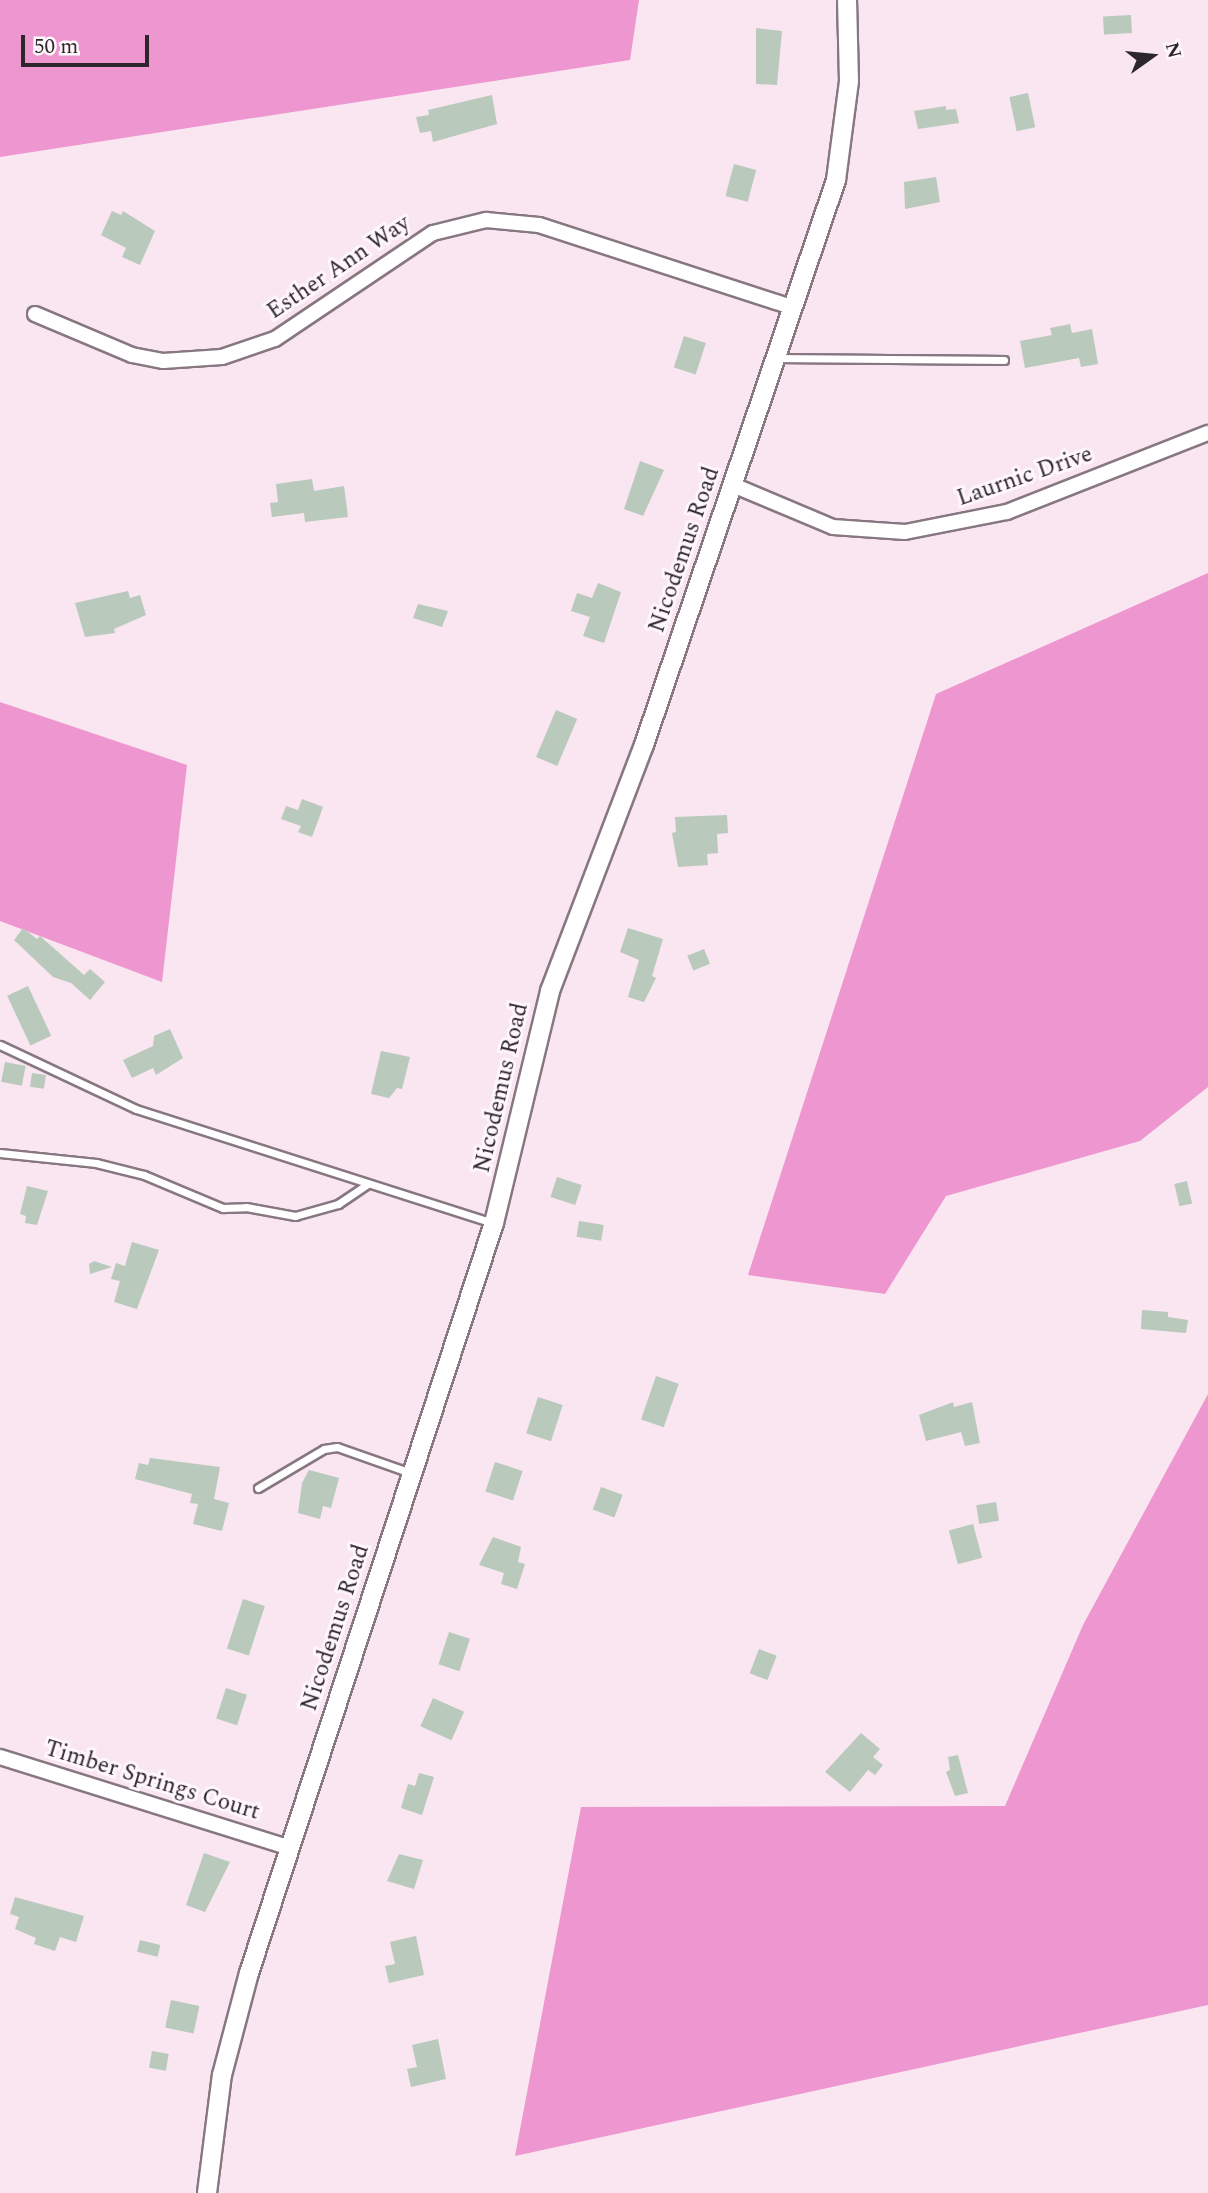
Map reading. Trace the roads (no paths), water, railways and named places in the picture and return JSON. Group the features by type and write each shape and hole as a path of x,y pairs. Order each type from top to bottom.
{"street":[{"name":"Nicodemus Road","path":"207,2193 225,2064 249,1973 495,1223 550,991 644,745 733,485 840,157 849,81 847,0"},
{"name":"Esther Ann Way","path":"34,314 132,355 163,361 222,357 275,339 433,233 460,224 499,220 539,225 791,307"},
{"name":"Laurnic Drive","path":"733,485 833,527 905,532 1006,512 1208,433"},
{"name":"Timber Springs Court","path":"0,1757 291,1848"}],"lane":[{"path":"775,358 1004,360"},
{"path":"0,1045 136,1108 495,1223"},
{"path":"0,1153 96,1163 145,1175 223,1208 295,1216 338,1204 369,1184"},
{"path":"258,1488 324,1449 337,1447 412,1473"}]}
